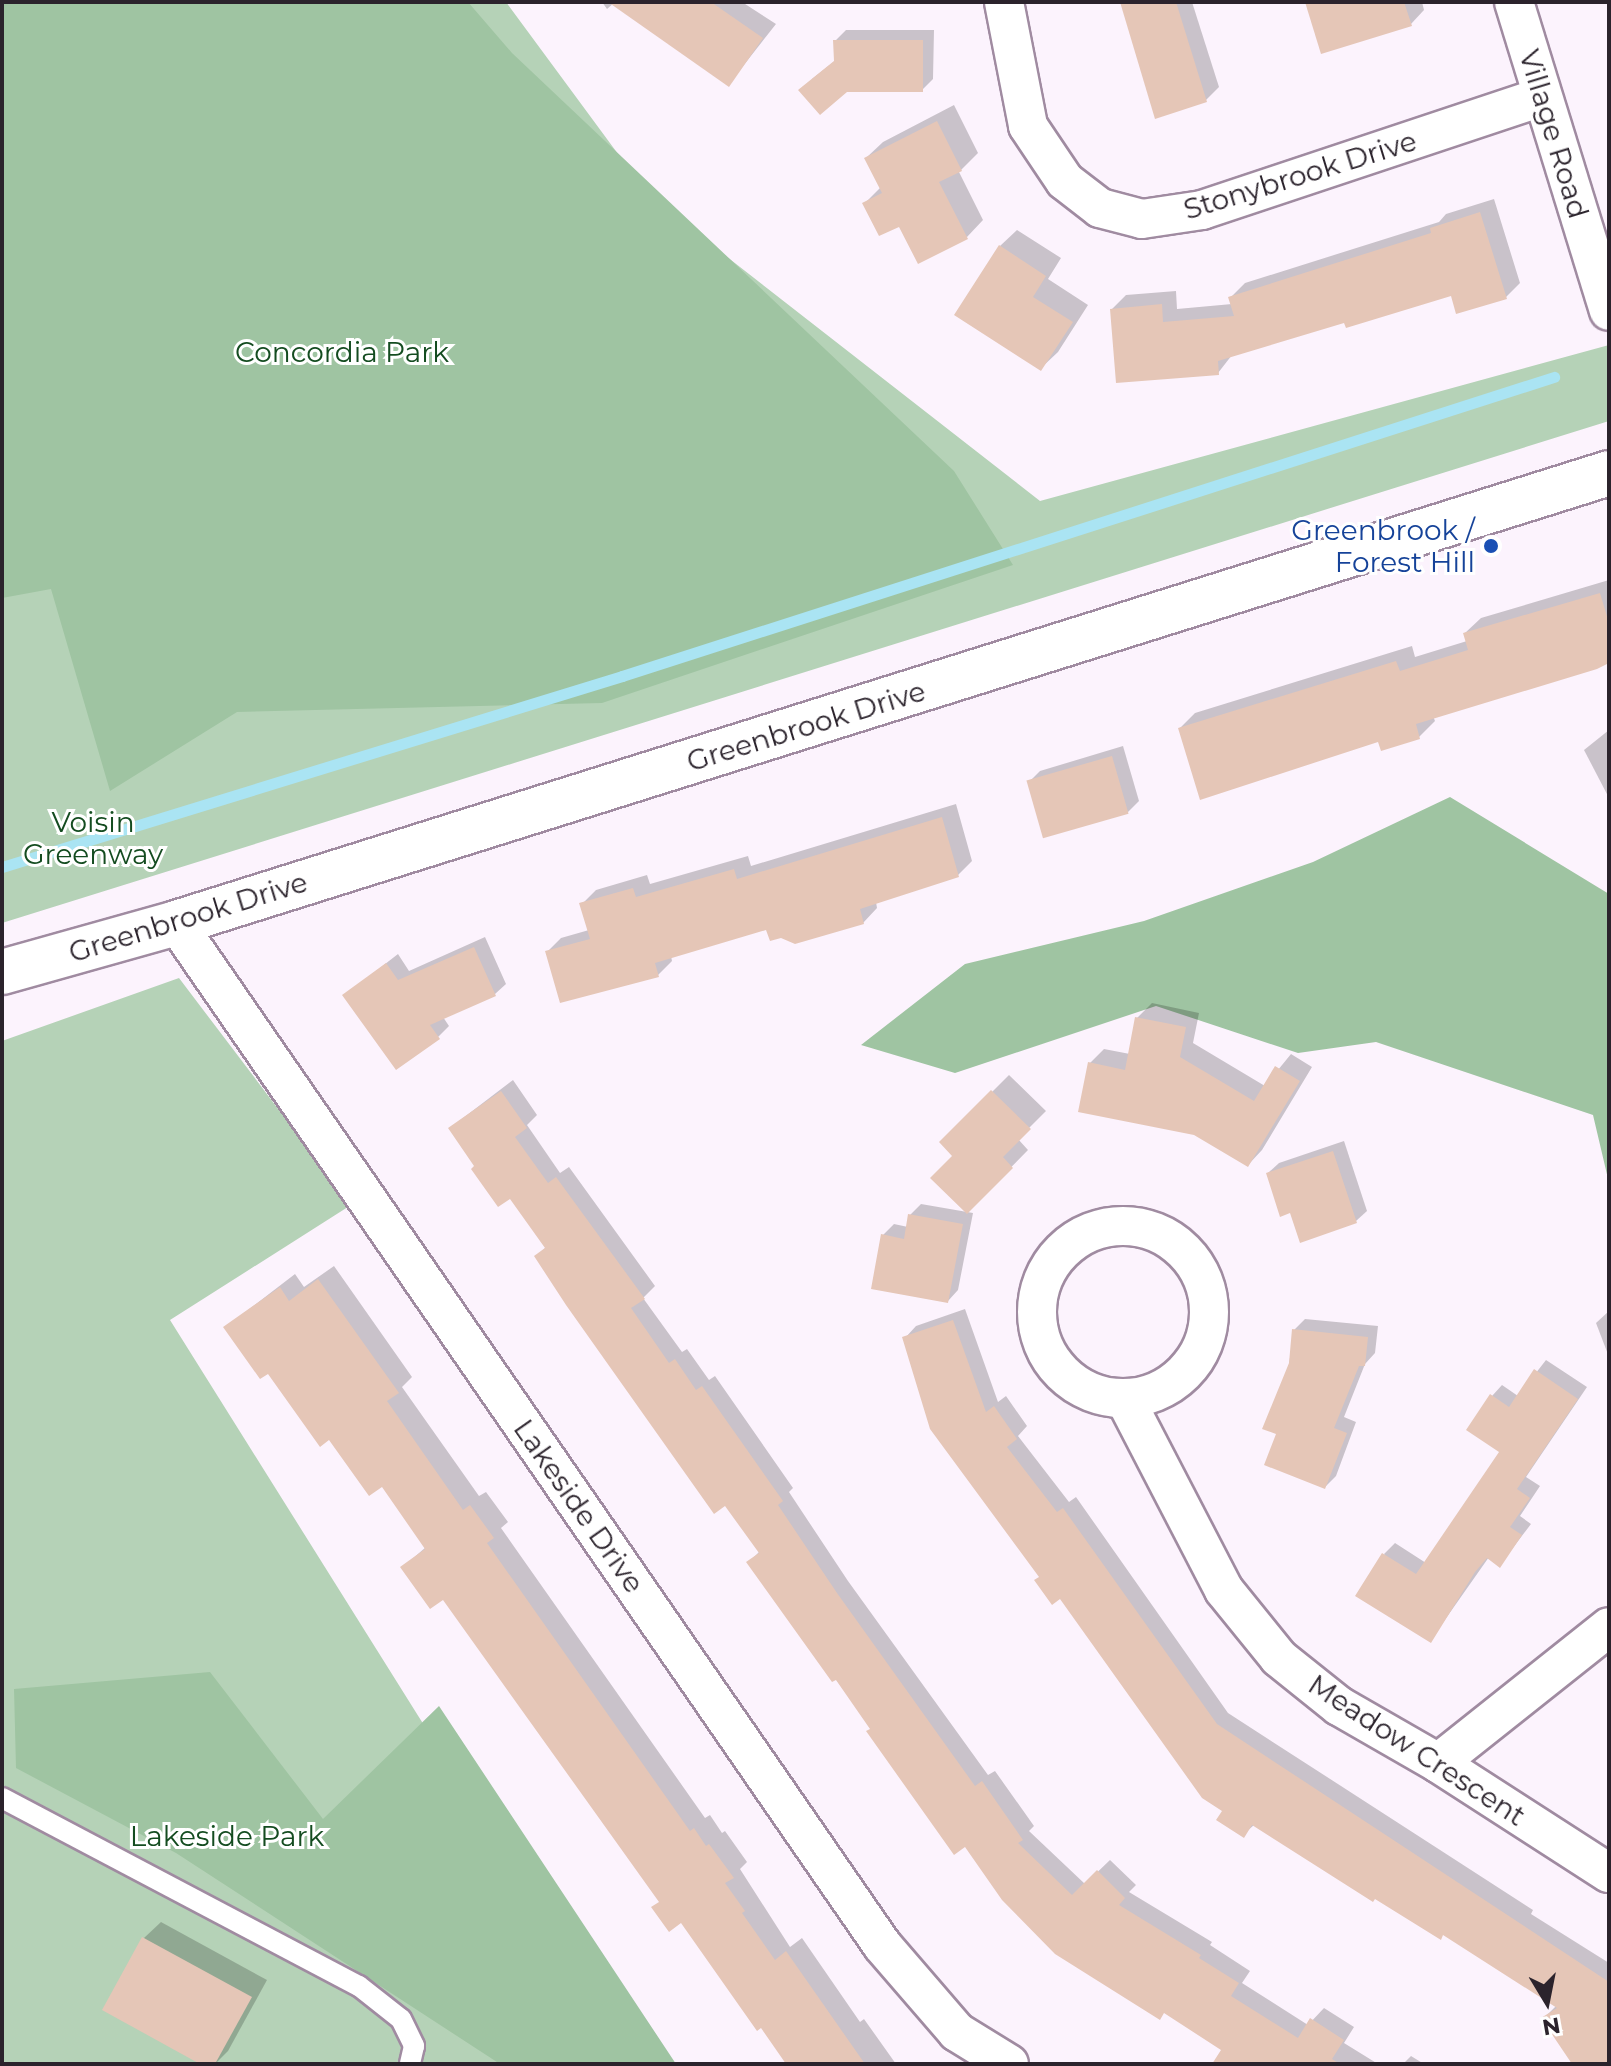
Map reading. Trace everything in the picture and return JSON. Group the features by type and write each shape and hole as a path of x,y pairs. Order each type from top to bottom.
{"street":[{"name":"Stonybrook Drive","path":"1004,2 1028,126 1065,181 1100,208 1142,219 1202,210 1541,97"},
{"name":"Village Road","path":"1514,2 1609,311"},
{"name":"Greenbrook Drive","path":"2,972 176,923 1609,473"},
{"name":"Lakeside Drive","path":"176,923 882,1945 957,2032 1009,2064"},
{"path":"1119,1225 1149,1229 1174,1241 1200,1272 1210,1312 1206,1340 1191,1366 1155,1393 1125,1399 1107,1398 1079,1388 1056,1368 1040,1340 1035,1311 1041,1280 1058,1254 1090,1231 1119,1225"},
{"name":"Meadow Crescent","path":"1125,1399 1224,1590 1279,1658 1339,1706 1438,1763 1609,1873"},
{"path":"1438,1763 1607,1620"}],"lane":[{"path":"2,1798 359,1986 401,2019 414,2046 410,2064"}],"green space":[{"name":"Concordia Park","path":"2,2 506,2 649,196 1040,501 1609,345 1609,421 2,923"},
{"name":"Concordia Park","path":"2,2 468,2 512,53 954,471 1013,565 602,703 237,712 110,791 51,589 2,598"},
{"path":"1450,797 1609,894 1609,1183 1593,1115 1376,1042 1298,1053 1156,1006 955,1073 861,1045 965,964 1144,921 1313,862"},
{"name":"Lakeside Park","path":"179,978 351,1205 170,1320 459,1781 654,2064 2,2064 2,1041"},
{"path":"210,1672 323,1819 439,1706 676,2064 500,2064 176,1853 16,1768 14,1689"}],"building":[{"path":"608,2 711,2 763,38 729,87"},
{"path":"1120,2 1176,2 1207,102 1155,119"},
{"path":"1305,2 1404,2 1412,26 1321,54"},
{"path":"833,40 923,40 923,92 847,92 820,115 798,90 834,61"},
{"path":"937,121 962,171 939,182 968,239 918,264 899,227 879,236 862,203 882,193 864,158"},
{"path":"1480,212 1507,299 1456,314 1451,296 1346,328 1344,323 1218,361 1219,375 1116,383 1110,309 1162,304 1163,322 1234,316 1228,297 1431,233 1430,228"},
{"path":"999,245 1046,276 1033,297 1073,322 1041,371 954,315"},
{"path":"1600,593 1609,623 1609,663 1416,724 1420,739 1381,751 1378,742 1200,800 1178,728 1396,661 1400,671 1468,650 1463,633"},
{"path":"1112,756 1129,814 1043,838 1026,781"},
{"path":"942,817 959,877 860,909 864,924 795,944 781,938 770,941 766,930 655,963 659,977 560,1003 545,951 590,939 579,903 633,888 636,897 734,869 737,879"},
{"path":"474,947 496,996 430,1025 440,1039 396,1070 342,995 386,963 398,980"},
{"path":"1135,1017 1186,1027 1180,1057 1254,1101 1275,1066 1300,1081 1248,1167 1194,1135 1078,1112 1088,1062 1125,1070"},
{"path":"991,1090 1031,1129 1003,1157 1013,1168 967,1214 930,1178 952,1156 939,1142"},
{"path":"501,1091 527,1128 515,1137 548,1183 556,1177 645,1299 631,1308 669,1363 675,1359 696,1390 702,1386 783,1501 778,1505 837,1593 975,1786 982,1781 1023,1840 1018,1843 1072,1895 1097,1870 1125,1898 1119,1905 1201,1955 1199,1958 1239,1983 1231,1996 1298,2038 1310,2018 1344,2040 1332,2059 1340,2064 1212,2064 1221,2050 1164,2013 1160,2020 1055,1954 1002,1900 965,1847 954,1855 866,1731 870,1729 836,1680 832,1682 746,1562 759,1553 725,1506 714,1514 566,1305 534,1256 545,1248 510,1199 498,1207 471,1169 474,1166 448,1128"},
{"path":"1333,1151 1357,1223 1300,1243 1290,1213 1280,1217 1266,1173"},
{"path":"908,1214 963,1224 948,1303 871,1289 881,1234 904,1239"},
{"path":"318,1279 399,1393 387,1401 463,1510 470,1505 494,1538 487,1543 690,1831 694,1828 706,1846 709,1844 734,1878 725,1883 745,1911 742,1913 775,1960 786,1951 865,2064 786,2064 761,2028 757,2031 681,1923 669,1932 651,1907 659,1902 443,1600 430,1609 400,1567 425,1549 382,1487 369,1496 329,1440 320,1447 268,1374 260,1379 223,1327 280,1287 289,1301"},
{"path":"953,1320 986,1412 994,1406 1017,1439 1007,1447 1057,1512 1063,1508 1217,1724 1609,1982 1609,2064 1572,2064 1541,2018 1557,2008 1443,1935 1441,1940 1375,1899 1373,1902 1252,1825 1244,1838 1216,1820 1222,1811 1202,1798 1060,1599 1052,1605 1034,1580 1039,1577 930,1429 902,1337"},
{"path":"1292,1329 1368,1337 1365,1366 1359,1366 1334,1428 1347,1433 1325,1489 1264,1465 1276,1434 1262,1429 1289,1363"},
{"path":"1534,1369 1578,1399 1517,1489 1530,1498 1510,1527 1522,1535 1500,1568 1487,1558 1475,1572 1431,1643 1355,1596 1382,1553 1416,1574 1499,1452 1466,1430 1490,1394 1509,1407"},
{"path":"142,1937 252,1997 215,2064 200,2064 102,2010"}],"waterway":[{"path":"2,867 622,676 1554,377"}],"place":[{"name":"Greenbrook / Forest Hill","path":"1491,546"}],"park label":[{"name":"Voisin Greenway","path":"93,838"}]}
